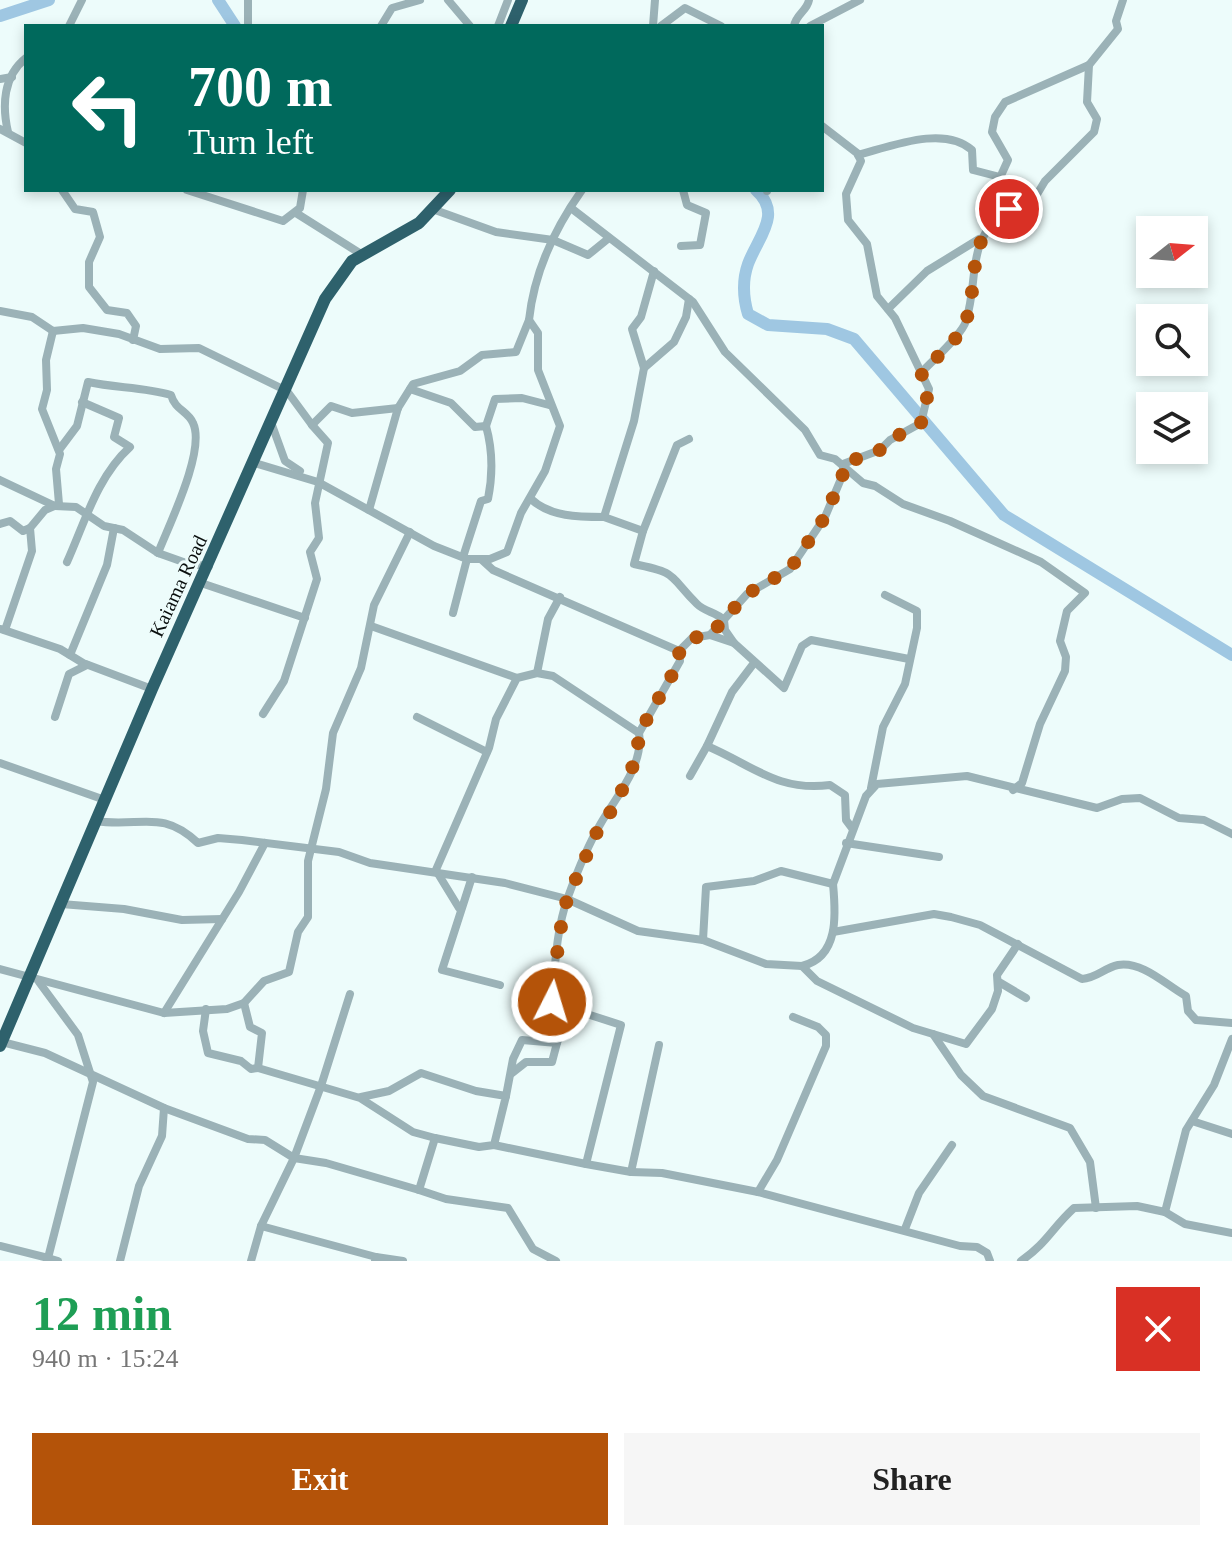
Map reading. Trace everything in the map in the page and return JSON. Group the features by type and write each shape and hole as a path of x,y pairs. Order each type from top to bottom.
{"highway":[{"path":"512,24 522,0"},
{"name":"Kaiama Road","path":"1,1044 34,980 61,904 152,689 272,425 325,299 345,268 361,254 409,230 435,210 448,192"}],"street":[{"path":"70,24 82,0"},
{"path":"248,0 245,11 248,24"},
{"path":"382,24 392,8 420,0"},
{"path":"448,0 468,24"},
{"path":"499,24 508,0"},
{"path":"653,24 655,0"},
{"path":"794,24 796,16 808,6 809,0"},
{"path":"814,24 860,0"},
{"path":"996,219 994,206 1000,177 1008,160 992,132 995,117 1005,102 1056,76 1089,65 1118,29 1116,21 1123,0"},
{"path":"664,24 685,8 717,24"},
{"path":"24,60 17,65 3,104 4,131 24,142"},
{"path":"888,309 927,271 979,239 1009,209 1019,211 1033,201 1045,181 1094,132 1097,119 1087,102 1089,65"},
{"path":"0,79 12,77"},
{"path":"824,128 858,155 861,161 846,194 848,220 867,244 877,296 888,309 929,389 921,423 890,440 880,450 843,464"},
{"path":"858,155 938,138 959,139 972,150 973,170 1000,177"},
{"path":"63,192 75,209 93,212 100,237 89,262 89,287 107,310 127,313 136,326 133,340"},
{"path":"193,192 283,221 296,213 304,202 303,192"},
{"path":"369,510 398,408 413,384 460,371 482,355 516,352 529,320 531,297 544,256 581,192"},
{"path":"681,246 700,245 706,213 687,205 684,192"},
{"path":"571,208 689,299 725,352 805,430 820,455 843,464 863,483 875,486 903,504 1032,557 1076,583 1085,593 1067,611 1060,641 1066,657 1065,671 1040,724 1022,783 1013,790"},
{"path":"435,210 496,232 553,240 588,255 609,238"},
{"path":"296,213 361,254"},
{"path":"921,373 966,324 979,239"},
{"path":"604,517 634,421 644,368 632,329 641,317 654,271"},
{"path":"644,368 674,342 686,317 689,299"},
{"path":"0,311 32,317 53,331 83,328 119,334 160,349 199,348 287,391 328,443 315,503 319,538 310,552 317,579 284,681 263,714"},
{"path":"272,425 285,461 369,510 465,558 482,560 507,552 521,513 549,462 560,426 549,405 538,370 538,333 529,320"},
{"path":"53,331 46,360 47,390 42,409 59,450"},
{"path":"0,524 10,521 23,531 30,528 45,510 59,504 56,469 59,450 77,426 88,382 118,388 148,388 171,395 174,406 193,421 197,440 182,493 158,553"},
{"path":"410,389 451,403 475,427 486,426"},
{"path":"453,613 481,501 488,499 494,469 488,458 491,443 486,426 495,399 522,398 549,405"},
{"path":"67,562 91,499 115,461 130,447 114,437 119,418 82,402"},
{"path":"312,425 331,406 352,413 398,408"},
{"path":"689,439 677,445 635,550 634,564 665,570 683,584 696,604 724,620"},
{"path":"255,463 318,482"},
{"path":"710,635 747,594 790,569 825,517 843,474 843,464"},
{"path":"0,480 55,506 76,507 158,553 189,564 209,566"},
{"path":"531,499 540,508 563,514 604,517 643,531"},
{"path":"30,528 32,551 3,629 152,689"},
{"path":"70,655 107,565 114,528"},
{"path":"0,969 164,1013 227,1009 244,1003 264,981 289,972 298,932 308,917 311,850 326,789 333,733 361,668 374,605 410,532"},
{"path":"482,560 493,570 679,651"},
{"path":"201,583 305,618"},
{"path":"96,821 123,824 153,819 183,828 198,843 218,838 242,840 472,877 567,899 638,931 703,940 766,964 802,966 817,963 828,950 833,932 833,884 846,843 871,788 883,727 905,684 917,628 917,611 885,595"},
{"path":"537,673 548,619 560,597"},
{"path":"724,620 725,630 734,643 784,688 802,646 811,640 909,659"},
{"path":"371,626 517,678 537,673 553,676 583,692 639,733"},
{"path":"679,651 692,638 710,635 734,643"},
{"path":"586,1164 621,1025 590,1015 567,1013 552,1002 559,936 567,899 601,823 614,808 637,757 639,733 680,661 679,651"},
{"path":"690,776 732,692 754,663"},
{"path":"55,717 69,674 87,665"},
{"path":"436,872 487,752 496,719 517,678"},
{"path":"417,717 487,752"},
{"path":"707,746 756,773 802,789 830,785 845,795 846,820 852,828"},
{"path":"0,763 105,800"},
{"path":"871,788 877,784 967,776 1013,790 1097,808 1122,799 1140,798 1179,818 1204,820 1232,834"},
{"path":"242,840 254,860"},
{"path":"164,1013 265,843"},
{"path":"846,843 939,857"},
{"path":"703,940 706,887 754,881 781,871 833,884"},
{"path":"436,872 459,908"},
{"path":"472,877 459,908 442,970 500,985"},
{"path":"61,904 124,909 182,920 222,919"},
{"path":"833,932 883,926 934,914 980,925 1082,979 1092,978 1115,965 1141,968 1186,996 1188,1011 1196,1020 1232,1023"},
{"path":"802,966 817,981 913,1028 966,1044 992,1009 999,982 997,975 1018,944"},
{"path":"34,980 78,1035 92,1076 48,1258"},
{"path":"999,982 1026,998"},
{"path":"251,1261 261,1226 294,1158 321,1086 350,994"},
{"path":"244,1003 250,1027 262,1033 258,1068"},
{"path":"206,1009 203,1031 208,1053 241,1061 251,1069 258,1068 360,1098 413,1132 479,1147 494,1145 586,1164 631,1172 662,1173 758,1192 960,1246 977,1247 987,1253 990,1261"},
{"path":"512,1074 526,1062 552,1062 567,1013"},
{"path":"758,1192 777,1160 826,1046 826,1035 818,1027 793,1017"},
{"path":"933,1034 971,1087 983,1096 1070,1128 1090,1162 1096,1208"},
{"path":"1165,1212 1179,1153 1192,1121 1214,1085 1232,1039"},
{"path":"494,1145 522,1040 557,1043"},
{"path":"1,1044 45,1053 164,1108 248,1139 265,1140 294,1158 326,1163 446,1199 508,1208 533,1249 556,1261"},
{"path":"631,1172 659,1045"},
{"path":"360,1098 389,1091 421,1073 476,1091 506,1096"},
{"path":"120,1261 139,1186 162,1136 164,1108"},
{"path":"1192,1121 1232,1134"},
{"path":"419,1190 435,1138"},
{"path":"905,1229 919,1193 952,1145"},
{"path":"1021,1261 1045,1244 1060,1220 1074,1208 1137,1206 1165,1212 1185,1224 1232,1233"},
{"path":"261,1226 375,1259 403,1261"},
{"path":"0,1246 58,1261"}],"waterway":[{"path":"0,16 49,0"},
{"path":"218,0 234,24"},
{"path":"758,192 768,208 768,217 745,277 744,295 748,314 768,325 827,329 854,339 1004,515 1232,655"}],"route":[{"path":"552,1002 559,936 567,899 601,823 614,808 640,749 639,733 680,661 679,651 692,638 710,635 747,594 790,569 825,517 843,474 843,464 880,450 890,440 921,423 929,389 921,373 966,324 979,239 992,221 1009,209"}]}
